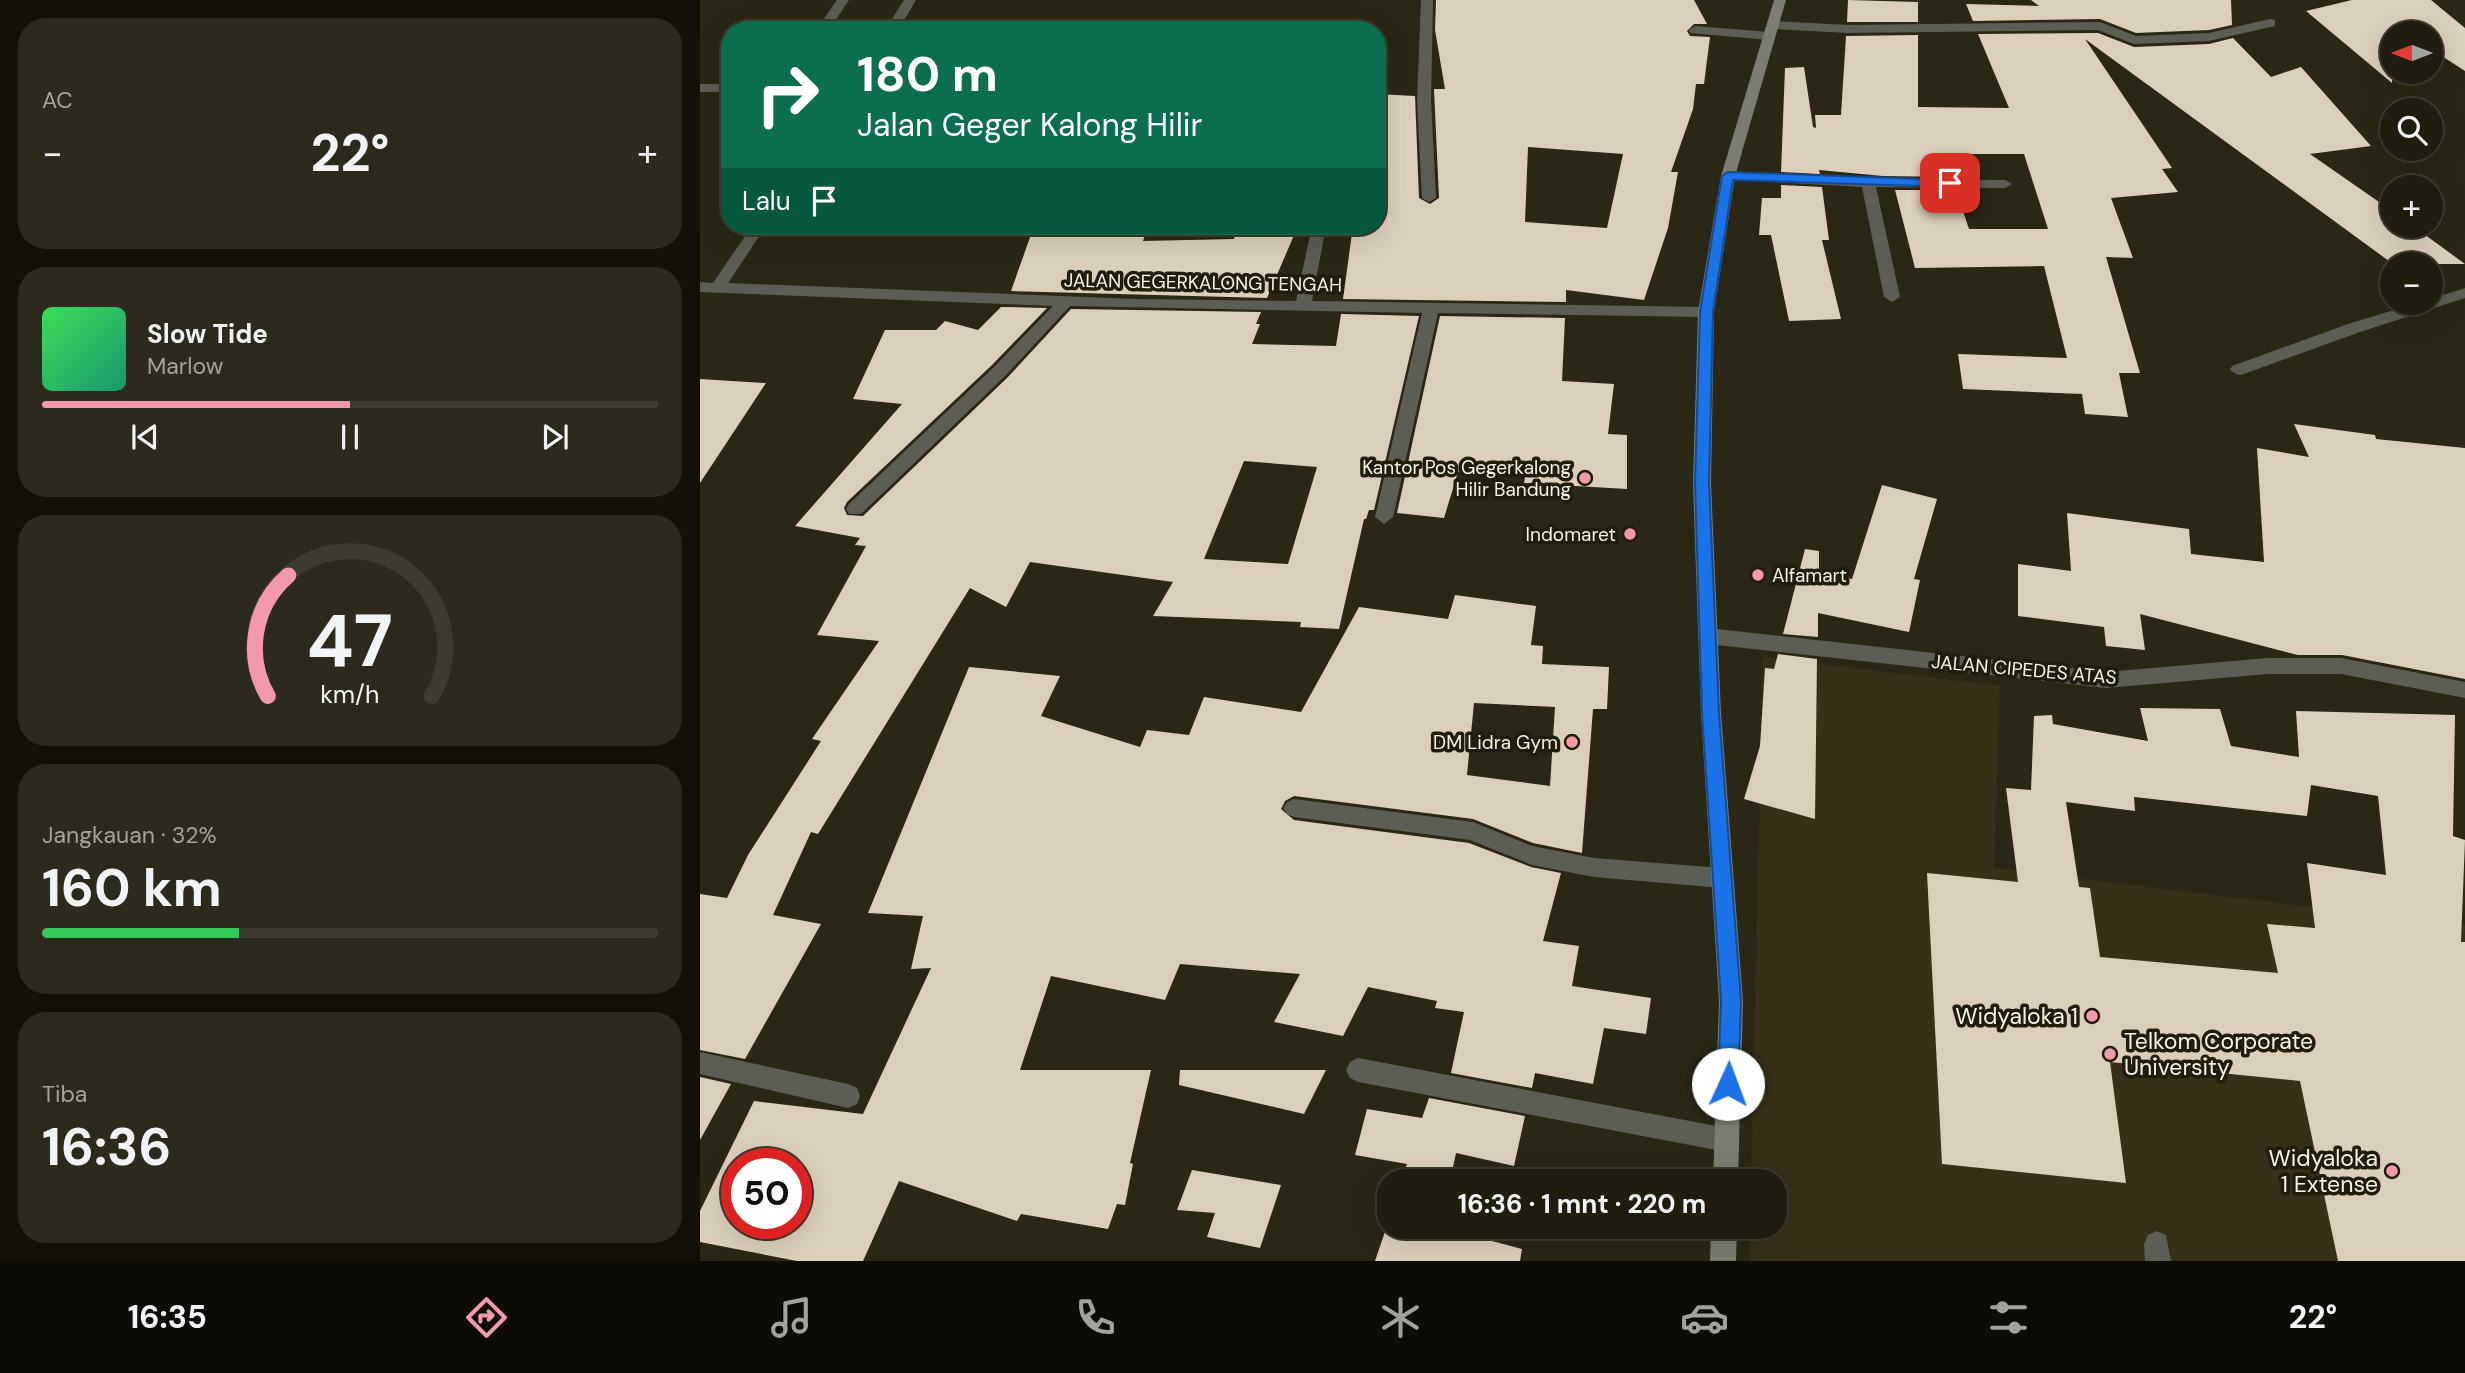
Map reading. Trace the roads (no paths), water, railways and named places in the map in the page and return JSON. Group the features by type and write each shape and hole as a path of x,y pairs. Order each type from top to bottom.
{"main road":[{"path":"1726,1169 1731,1001 1708,636 1702,483 1706,312 1728,176 1780,0"},
{"path":"1723,1261 1724,1239"}],"street":[{"path":"828,21 843,0"},
{"path":"897,21 910,0"},
{"path":"1427,0 1424,100 1429,198"},
{"path":"1695,30 2100,26 2134,40 2209,37 2270,23"},
{"path":"700,88 721,88"},
{"path":"1728,176 1868,183 2005,184"},
{"path":"1868,183 1892,297"},
{"path":"707,290 752,235"},
{"path":"1303,306 1317,235"},
{"name":"JALAN GEGERKALONG TENGAH","path":"707,290 1303,306 1706,312"},
{"path":"2238,370 2354,328 2465,293"},
{"path":"855,509 1000,371 1066,300"},
{"path":"1384,517 1431,307"},
{"name":"JALAN CIPEDES ATAS","path":"1708,636 2106,680 2269,666 2341,666 2465,690"},
{"path":"1294,808 1474,831 1498,844 1573,867 1722,878"},
{"path":"700,1063 848,1096"},
{"path":"1358,1070 1727,1140"}],"place":[{"name":"Kantor Pos Gegerkalong Hilir Bandung","path":"1585,478"},
{"name":"Indomaret","path":"1630,534"},
{"name":"Alfamart","path":"1758,575"},
{"name":"DM Lidra Gym","path":"1572,742"},
{"name":"Widyaloka 1","path":"2092,1016"},
{"name":"Telkom Corporate University","path":"2110,1054"},
{"name":"Widyaloka 1 Extense","path":"2392,1171"}]}
